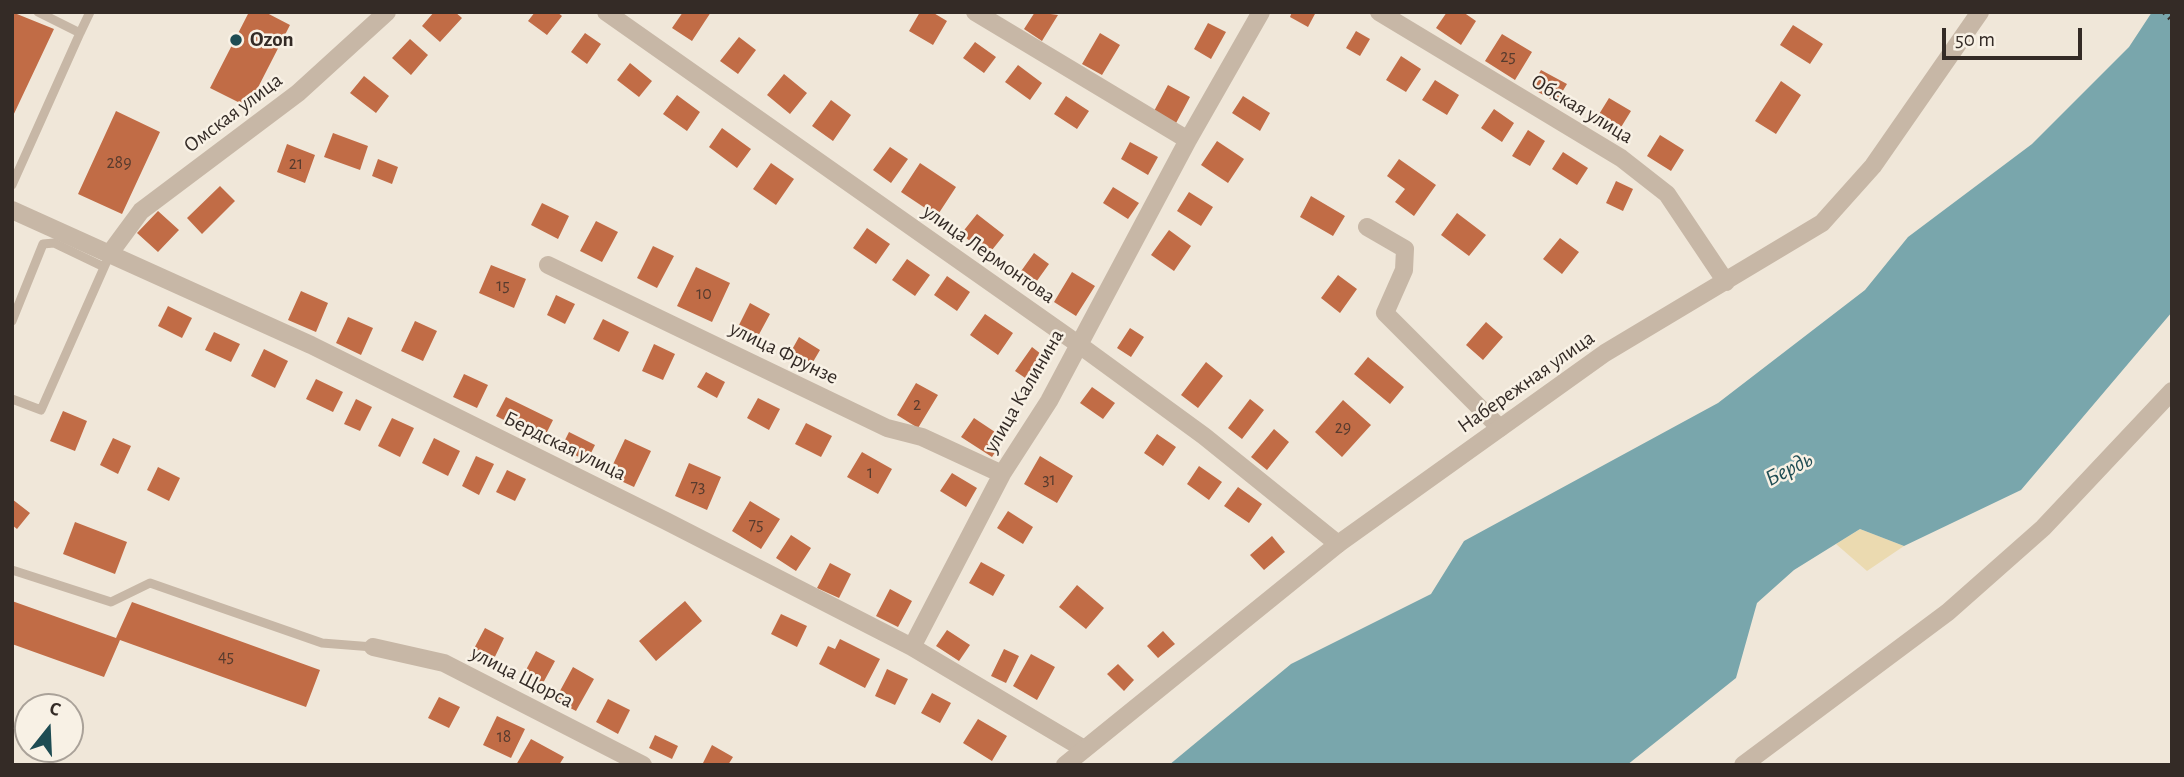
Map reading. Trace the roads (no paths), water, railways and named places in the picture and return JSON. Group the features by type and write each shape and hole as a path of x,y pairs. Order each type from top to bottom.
{"street":[{"name":"Омская улица","path":"107,260 141,211 298,93 387,12"},
{"name":"улица Лермонтова","path":"606,12 1078,344 1214,444 1338,544"},
{"path":"975,12 1188,140"},
{"name":"улица Калинина","path":"912,647 1002,474 1049,401 1188,140 1261,12"},
{"name":"Обская улица","path":"1379,12 1621,159 1667,194 1726,282"},
{"name":"Набережная улица","path":"1065,765 1338,544 1500,428 1605,353 1822,223 1873,166 1980,12"},
{"name":"Бердская улица","path":"12,210 107,260 311,345 912,647 1084,749"},
{"path":"1367,227 1405,249 1404,270 1385,313 1500,428"},
{"name":"улица Фрунзе","path":"548,265 887,428 922,437 1002,474"},
{"path":"1743,765 1948,612 2043,528 2172,391"},
{"name":"улица Щорса","path":"373,647 444,663 643,765"}],"lane":[{"path":"38,12 80,33"},
{"path":"12,185 90,12"},
{"path":"12,321 43,244 54,243 107,260 41,410 12,399"},
{"path":"12,570 111,602 150,583 322,643 373,647"}],"water":[{"name":"Бердь","path":"2152,12 2172,12 2172,312 2021,490 1904,546 1860,529 1794,570 1757,603 1736,678 1627,765 1169,765 1291,664 1431,594 1464,541 1718,403 1865,290 1908,237 2032,144 2129,47"}],"railway":[{"path":"2164,12 2172,20"}],"place":[{"name":"Ozon","path":"236,40"}]}
